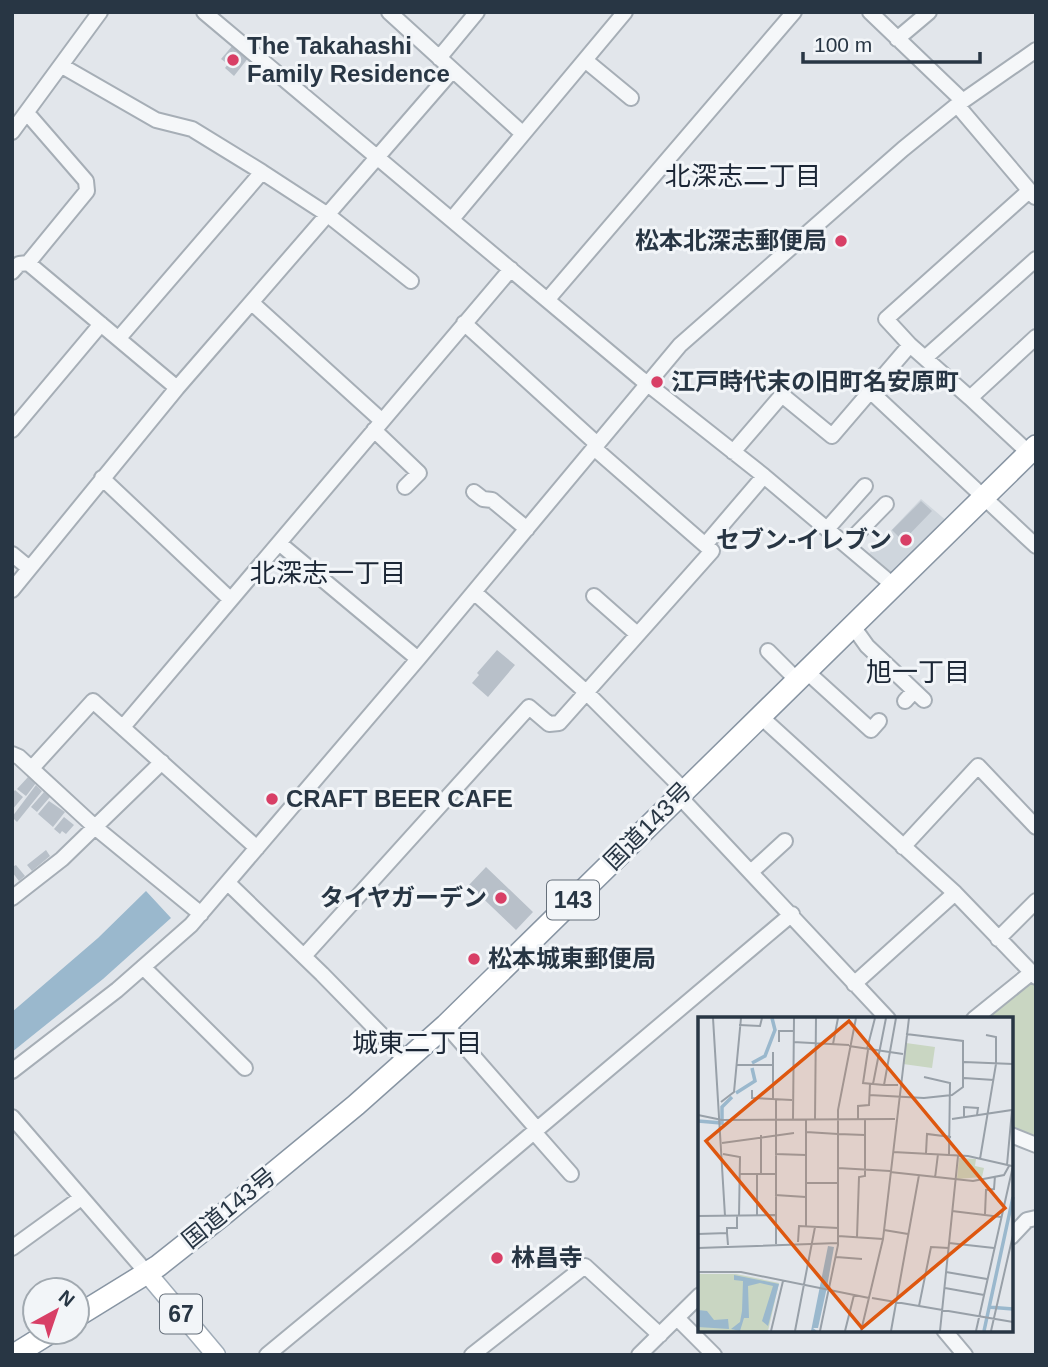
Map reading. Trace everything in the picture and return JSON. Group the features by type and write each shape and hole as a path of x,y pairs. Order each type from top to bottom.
{"highway":[{"name":"国道143号","path":"91,1307 147,1273 225,1213 407,1061 1032,449"}],"main road":[{"name":"67","path":"147,1273 216,1355"}],"street":[{"path":"12,132 100,12"},
{"path":"204,12 893,585"},
{"path":"388,12 522,133"},
{"path":"439,58 477,12"},
{"path":"452,219 625,12"},
{"path":"548,299 794,12"},
{"path":"870,12 960,103 1029,191"},
{"path":"897,39 929,12"},
{"path":"12,1071 144,967 201,914 680,345 903,149 960,103 1036,50"},
{"path":"585,60 631,98"},
{"path":"61,66 156,120 192,129 328,215 411,281"},
{"path":"12,590 177,388 453,71"},
{"path":"12,272 19,264 28,263 87,191 86,181 27,113"},
{"path":"119,338 262,172"},
{"path":"1032,449 910,345 887,319 1029,191 1036,176"},
{"path":"925,358 1036,259"},
{"path":"28,263 177,388"},
{"path":"123,727 510,269"},
{"path":"252,303 378,425 419,473 405,486"},
{"path":"304,956 529,707 549,724 559,723 712,551 464,323"},
{"path":"12,430 102,324"},
{"path":"970,398 1036,337"},
{"path":"733,452 782,395 832,436 910,345"},
{"path":"869,390 1036,546"},
{"path":"705,545 764,477"},
{"path":"102,478 230,599"},
{"path":"827,529 865,486"},
{"path":"474,492 483,499 492,500 527,529"},
{"path":"846,545 886,504"},
{"path":"279,543 418,659"},
{"path":"12,554 29,568"},
{"path":"474,592 586,692 886,1017"},
{"path":"594,596 637,635"},
{"path":"852,625 867,646 914,697"},
{"path":"768,651 875,729"},
{"path":"32,768 93,701 257,848"},
{"path":"760,716 955,893 1033,975 977,1017"},
{"path":"12,754 32,768 96,828 201,914"},
{"path":"12,898 62,859 162,762"},
{"path":"904,847 978,766 1036,827"},
{"path":"751,872 785,841"},
{"path":"228,883 407,1061"},
{"path":"854,985 955,893"},
{"path":"998,939 1036,901"},
{"path":"267,1355 792,914"},
{"path":"144,967 245,1068"},
{"path":"446,1025 571,1174"},
{"path":"12,1117 147,1273"},
{"path":"1013,1136 1036,1145"},
{"path":"12,1248 81,1198"},
{"path":"1013,1235 1027,1220 1036,1218"},
{"path":"472,1355 585,1266 660,1335"},
{"path":"639,1355 698,1297"},
{"path":"677,1318 715,1355"},
{"path":"946,1332 965,1355"}],"shaded area":[{"name":"セブン-イレブン","path":"921,499 948,522 890,577 866,557"}],"green space":[{"path":"1029,983 1036,983 1036,1142 1013,1132 1013,1017 987,1017"}],"water":[{"path":"146,891 171,918 103,979 12,1052 12,1012 98,938"}],"building":[{"path":"233,45 249,57 234,76 225,68 228,64 221,59"},
{"path":"921,501 932,511 903,541 892,530"},
{"path":"497,650 515,665 488,697 472,683"},
{"path":"28,777 36,783 26,796 17,789"},
{"path":"36,785 42,791 17,822 12,817"},
{"path":"15,790 23,797 12,810 12,794"},
{"path":"44,792 50,797 37,812 31,807"},
{"path":"49,801 65,812 53,827 38,814"},
{"path":"64,817 74,825 66,834 62,831 60,834 54,829"},
{"path":"46,850 50,856 32,871 27,865"},
{"path":"16,865 25,876 19,881 12,872 12,867"},
{"name":"タイヤガーデン","path":"486,867 533,912 516,930 469,885"}],"place":[{"name":"The Takahashi Family Residence","path":"233,60"},
{"name":"松本北深志郵便局","path":"841,241"},
{"name":"江戸時代末の旧町名安原町","path":"657,382"},
{"name":"セブン-イレブン","path":"906,540"},
{"name":"CRAFT BEER CAFE","path":"272,799"},
{"name":"タイヤガーデン","path":"501,898"},
{"name":"松本城東郵便局","path":"474,959"},
{"name":"林昌寺","path":"497,1258"}],"district":[{"name":"北深志二丁目","path":"743,176"},
{"name":"北深志一丁目","path":"328,573"},
{"name":"旭一丁目","path":"918,672"},
{"name":"城東二丁目","path":"417,1043"}]}
